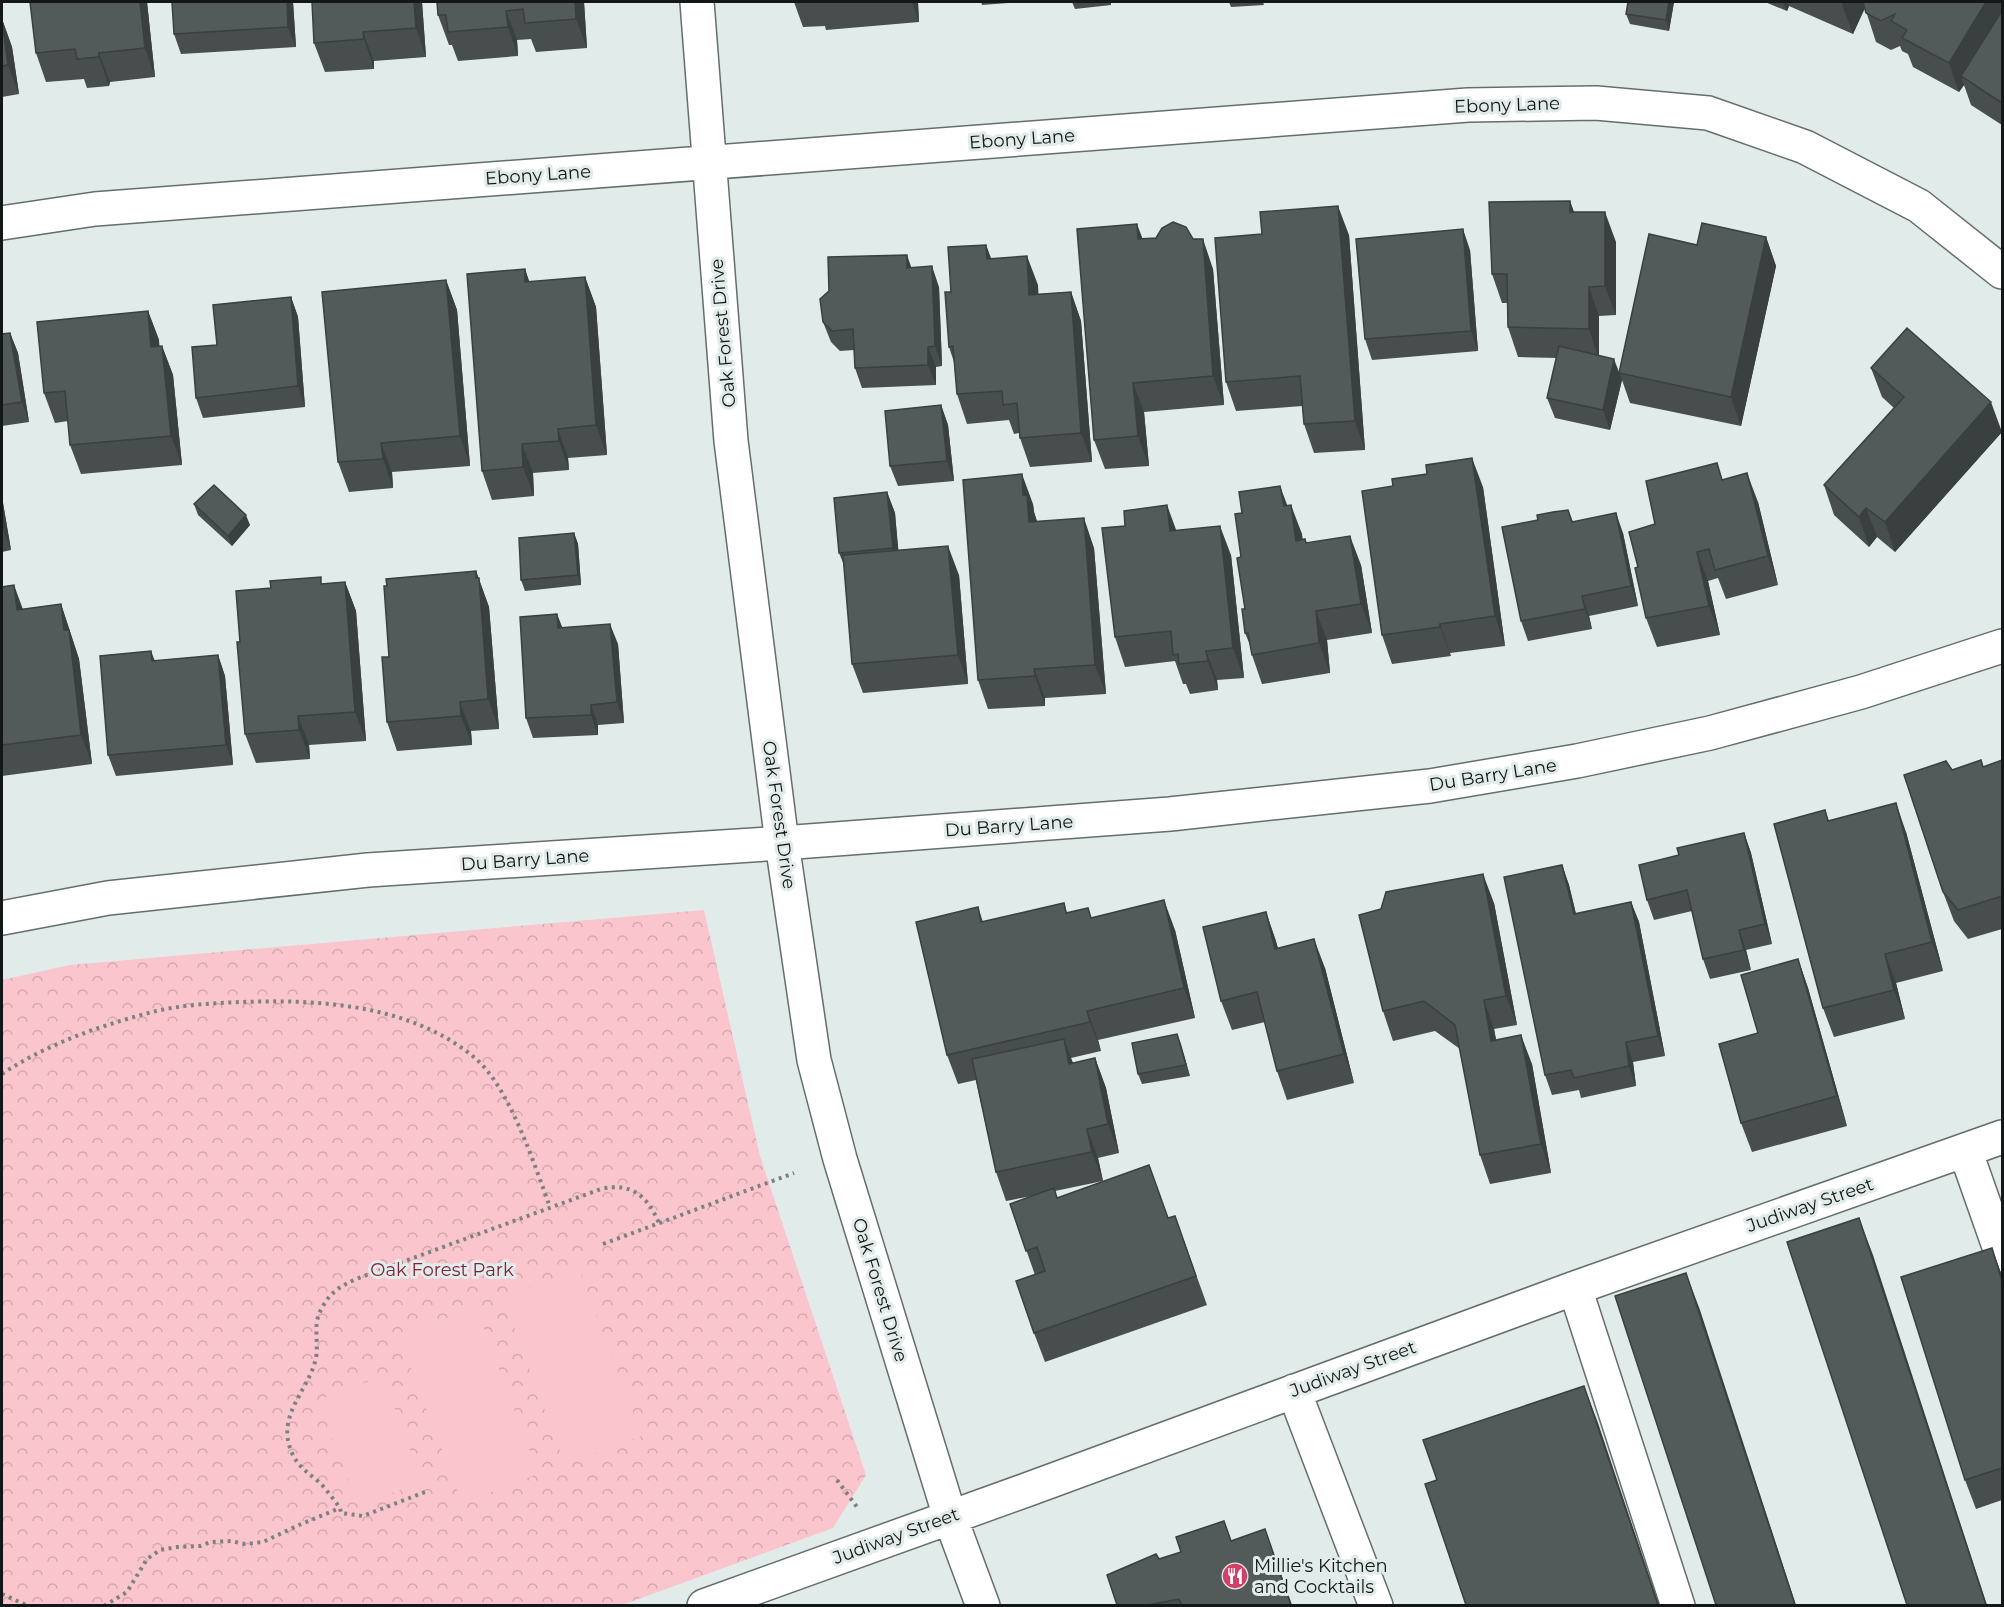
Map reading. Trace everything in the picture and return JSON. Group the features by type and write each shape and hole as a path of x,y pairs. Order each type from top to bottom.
{"street":[{"name":"Oak Forest Drive","path":"698,2 731,441 782,843 814,1060 840,1159 950,1517 983,1605"},
{"name":"Ebony Lane","path":"2,224 95,209 709,162 1468,105 1596,103 1708,113 1805,147 1919,206 2002,272"},
{"name":"Du Barry Lane","path":"2,918 108,898 368,870 782,843 1170,814 1441,784 1577,761 1710,733 1861,692 2002,646"},
{"name":"Judiway Street","path":"704,1605 1575,1288 2002,1137"},
{"path":"1965,1150 2002,1255"},
{"path":"1575,1288 1678,1605"},
{"path":"1294,1391 1376,1605"}],"path":[{"path":"2,1074 26,1059 86,1032 153,1012 188,1006 297,1001 332,1004 396,1017 426,1027 450,1040 476,1059 489,1074 505,1099 550,1207"},
{"path":"603,1244 794,1173"},
{"path":"425,1492 363,1516 341,1513 340,1508 320,1483 308,1475 292,1453 288,1440 290,1414 295,1400 308,1379 316,1357 316,1318 329,1296 337,1288 356,1279 613,1186 627,1188 641,1195 652,1207 659,1223"},
{"path":"837,1480 863,1515"},
{"path":"104,1605 128,1592 147,1559 160,1550 200,1546 211,1542 231,1541 245,1544 262,1542 340,1508"},
{"path":"2,1594 28,1605"}],"green space":[{"name":"Oak Forest Park","path":"704,910 760,1156 866,1475 833,1528 622,1605 2,1605 2,980 70,965"},
{"path":"579,1269 642,1436 565,1465 503,1297"},
{"path":"476,1307 538,1474 462,1503 399,1336"},
{"path":"383,1376 422,1482 358,1506 318,1400"}],"building":[{"path":"30,2 140,2 145,48 99,53 99,57 77,59 75,49 36,53"},
{"path":"172,2 287,2 288,27 174,34"},
{"path":"312,2 414,2 416,28 363,32 364,39 314,43"},
{"path":"437,2 575,2 576,19 525,23 523,9 506,11 508,27 448,32 446,15 438,15"},
{"path":"1628,2 1669,2 1666,20 1626,14"},
{"path":"1863,2 1986,2 1949,63 1902,38 1907,30 1891,21 1895,14 1881,21 1866,13"},
{"path":"2002,11 2002,103 1961,76"},
{"path":"2,20 8,65 2,66"},
{"path":"1570,201 1570,212 1605,212 1605,286 1589,287 1589,329 1508,327 1507,274 1492,274 1489,202"},
{"path":"1338,206 1355,421 1304,424 1300,376 1226,382 1215,238 1262,234 1260,212"},
{"path":"1173,222 1186,227 1193,239 1203,239 1213,376 1133,383 1138,436 1094,440 1077,229 1137,224 1138,239 1156,238 1162,228"},
{"path":"1702,223 1766,237 1731,397 1619,373 1649,234 1697,245"},
{"path":"1463,229 1471,331 1365,339 1356,239"},
{"path":"986,245 987,259 1027,256 1029,295 1071,292 1081,433 1020,438 1017,403 1003,405 1002,391 957,394 953,346 949,347 945,292 951,292 948,247"},
{"path":"907,255 907,268 932,266 935,346 928,347 928,365 855,368 853,329 832,331 823,322 820,299 829,291 828,257"},
{"path":"525,269 525,282 585,277 596,425 558,429 559,441 522,444 523,467 482,471 467,274"},
{"path":"446,280 460,436 381,443 383,459 338,462 322,292"},
{"path":"291,297 298,386 196,398 192,347 217,345 213,305"},
{"path":"148,311 151,347 162,346 171,436 70,445 65,391 44,393 37,322"},
{"path":"1907,328 1991,402 1885,522 1866,508 1859,517 1824,485 1904,397 1871,368"},
{"path":"10,333 22,402 2,405 2,334"},
{"path":"1559,346 1614,359 1603,410 1547,398"},
{"path":"941,405 947,461 890,466 885,411"},
{"path":"1472,458 1495,616 1382,635 1362,491 1393,486 1392,479 1427,474 1426,465"},
{"path":"1717,463 1722,480 1747,473 1768,556 1715,570 1709,549 1697,552 1709,606 1646,618 1635,568 1638,567 1629,532 1655,524 1646,481"},
{"path":"1022,474 1023,495 1027,495 1029,522 1084,518 1095,665 1034,669 1035,676 978,680 963,480"},
{"path":"214,485 246,515 228,536 194,504"},
{"path":"1280,486 1284,506 1291,505 1296,541 1305,539 1306,543 1350,536 1361,604 1316,611 1319,643 1252,655 1248,633 1245,633 1242,609 1245,609 1237,558 1241,557 1235,514 1242,513 1239,492"},
{"path":"887,492 893,548 839,553 834,498"},
{"path":"1167,505 1170,531 1220,526 1233,648 1206,651 1208,661 1179,664 1178,654 1173,655 1171,631 1115,637 1102,528 1125,526 1124,511"},
{"path":"1568,510 1572,522 1616,513 1631,586 1582,596 1585,609 1521,621 1502,527 1538,520 1537,515"},
{"path":"574,533 578,575 521,580 519,538"},
{"path":"948,546 958,655 852,664 843,555"},
{"path":"476,571 476,578 479,578 488,699 460,702 461,716 387,722 382,657 389,657 384,586 387,586 386,579"},
{"path":"321,577 321,584 345,582 355,712 298,716 299,730 245,734 237,642 240,642 236,591 271,588 270,581"},
{"path":"14,585 17,610 61,604 64,630 69,630 81,735 2,745 2,587"},
{"path":"557,614 558,628 610,624 617,702 591,705 591,715 526,718 520,617"},
{"path":"151,651 152,661 218,655 226,745 108,755 100,656"},
{"path":"1981,760 1983,767 2002,760 2002,896 1958,910 1943,892 1904,775 1946,761 1952,770"},
{"path":"1896,803 1932,942 1885,954 1894,990 1823,1008 1774,824 1825,810 1828,821"},
{"path":"1744,833 1765,924 1739,930 1744,950 1703,959 1687,890 1647,900 1639,865 1679,855 1677,848"},
{"path":"1562,865 1574,914 1631,902 1658,1036 1626,1042 1629,1066 1574,1078 1571,1070 1545,1075 1504,877"},
{"path":"1483,874 1506,996 1484,1000 1491,1041 1521,1035 1541,1144 1480,1155 1455,1025 1424,1001 1383,1011 1359,915 1381,909 1386,892"},
{"path":"1164,900 1184,988 1087,1011 1090,1022 947,1055 916,922 978,907 981,922 1064,903 1066,913 1088,908 1091,918"},
{"path":"1266,912 1275,949 1314,939 1344,1054 1277,1071 1257,992 1221,1001 1203,927"},
{"path":"1798,959 1837,1096 1741,1123 1719,1044 1758,1033 1741,975"},
{"path":"1177,1034 1186,1065 1138,1074 1132,1043"},
{"path":"1064,1039 1069,1064 1095,1058 1108,1124 1087,1129 1092,1152 996,1172 972,1059"},
{"path":"1149,1165 1168,1218 1175,1216 1196,1276 1034,1333 1016,1281 1045,1271 1037,1247 1026,1251 1010,1204 1054,1188 1057,1198"},
{"path":"1859,1218 1986,1605 1907,1605 1787,1242"},
{"path":"1992,1248 2002,1281 2002,1468 1965,1480 1901,1277"},
{"path":"1686,1273 1795,1605 1716,1605 1615,1296"},
{"path":"1584,1386 1658,1605 1466,1605 1425,1484 1437,1480 1423,1440"},
{"path":"1224,1521 1231,1541 1265,1529 1291,1605 1182,1605 1179,1599 1148,1605 1117,1605 1107,1575 1156,1554 1159,1559 1181,1552 1176,1537"}],"place":[{"name":"Millie's Kitchen and Cocktails","path":"1235,1576"}]}
